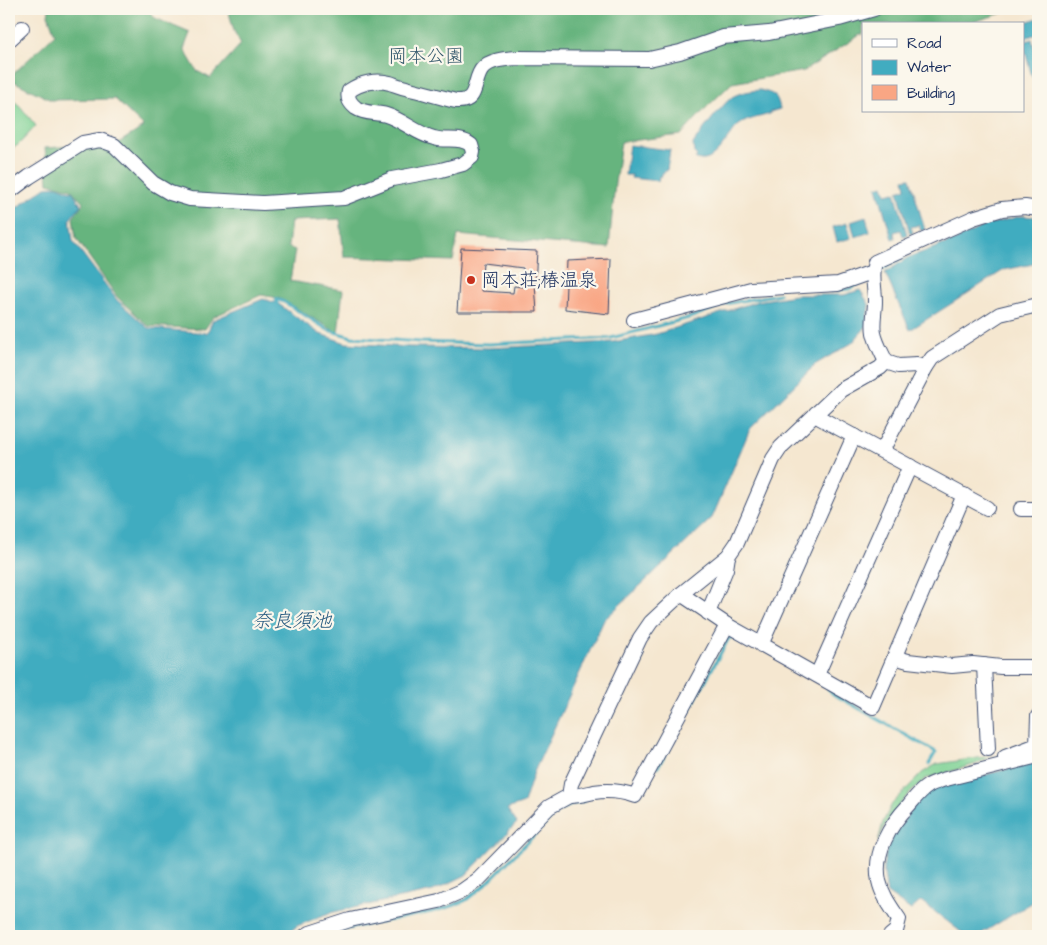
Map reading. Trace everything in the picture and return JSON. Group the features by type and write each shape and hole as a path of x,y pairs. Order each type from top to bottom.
{"street":[{"path":"9,192 83,143 100,140 114,145 153,183 170,193 190,199 263,203 344,198 392,179 464,164 472,157 473,152 471,145 464,140 432,138 386,115 367,113 357,108 350,102 349,92 364,83 389,83 464,102 473,93 483,68 492,62 518,58 649,59 680,52 723,37 769,33 838,19 874,9"},
{"path":"9,40 22,28"},
{"path":"926,367 918,365 898,366 886,362 873,325 874,284 872,272 875,262 973,218 1002,209 1025,207 1038,209"},
{"path":"634,320 751,289 838,284 872,272"},
{"path":"882,451 932,358 1000,314 1038,305"},
{"path":"569,796 571,784 640,638 651,622 681,594 728,556 737,543 773,459 781,447 841,390 880,368 886,362"},
{"path":"816,413 820,418 987,508"},
{"path":"761,645 854,436"},
{"path":"817,676 910,466"},
{"path":"681,594 726,625 873,707 964,495"},
{"path":"1021,509 1038,509"},
{"path":"708,613 726,568 728,556"},
{"path":"305,936 350,920 439,901 462,891 479,879 549,808 569,796 608,790 624,792 635,796 726,625"},
{"path":"894,657 908,661 952,666 973,664 1001,667 1038,667"},
{"path":"984,665 988,749"},
{"path":"986,769 992,763 1036,744 1038,716"},
{"path":"890,936 896,931 899,919 881,889 878,870 882,846 892,825 902,812 929,785 1038,756"}],"green space":[{"name":"岡本公園","path":"49,9 147,9 155,18 190,33 184,49 197,71 210,78 241,44 234,31 228,9 1015,9 973,22 862,22 862,35 804,71 732,83 681,135 621,142 609,248 458,235 453,261 344,257 340,219 291,221 288,247 295,250 290,281 343,290 338,333 279,298 261,295 213,317 205,329 148,326 117,297 76,238 73,218 83,203 71,189 48,183 45,148 118,143 144,127 115,99 51,100 9,79 55,34 48,15"},
{"path":"9,97 20,106 36,126 18,145 9,150"},
{"path":"991,756 976,764 925,779 905,798 885,825 878,842 883,822 892,804 922,773 937,764"}],"water":[{"path":"1038,18 1038,34 1024,38 1024,22"},
{"path":"1032,39 1038,63 1038,75 1032,77 1024,46 1024,42"},
{"path":"760,90 774,95 778,100 780,109 739,125 720,149 708,159 695,158 697,156 694,153 693,144 711,119 728,101 739,94"},
{"path":"629,145 670,150 667,170 663,172 661,177 659,176 658,181 631,178 632,175 625,175"},
{"path":"910,178 925,230 921,231 919,225 911,227 913,233 910,234 898,191 906,188 904,179"},
{"path":"883,185 886,194 895,192 907,235 903,236 901,230 894,232 895,238 892,239 877,187"},
{"name":"奈良須池","path":"57,186 73,192 81,205 70,219 73,241 117,300 148,328 207,333 213,320 263,299 277,303 320,334 346,343 410,347 489,348 613,342 657,334 758,301 796,295 844,295 860,290 869,304 866,327 852,343 816,364 750,429 712,518 604,620 534,772 524,803 507,809 517,823 466,875 433,891 329,913 297,926 285,936 9,936 9,213 46,187"},
{"path":"1021,216 1038,217 1038,263 1004,270 910,330 885,273 907,258 953,241 986,225"},
{"path":"866,217 870,232 855,237 851,222"},
{"path":"847,223 851,238 837,242 833,227"},
{"path":"1038,761 1038,899 979,935 971,936 965,935 921,901 911,910 887,893 883,868 886,853 891,839 918,800 935,788"}],"building":[{"name":"岡本荘;椿温泉","path":"461,248 537,251 535,284 537,312 457,312","holes":["483,263 523,268 523,287 514,286 513,293 481,291"]},
{"path":"611,259 609,314 565,309 567,261"}],"waterway":[{"path":"878,272 902,257"},
{"path":"830,291 849,289 862,282"},
{"path":"277,303 276,299 284,302 328,330 352,337 420,342 489,344 611,338 689,318 725,304 779,294"},
{"path":"658,767 729,638 738,637"},
{"path":"828,689 833,694 936,752 929,764"},
{"path":"325,936 341,930 431,912 466,900 485,885 558,811 584,801"}],"place":[{"name":"岡本荘;椿温泉","path":"471,280"}]}
